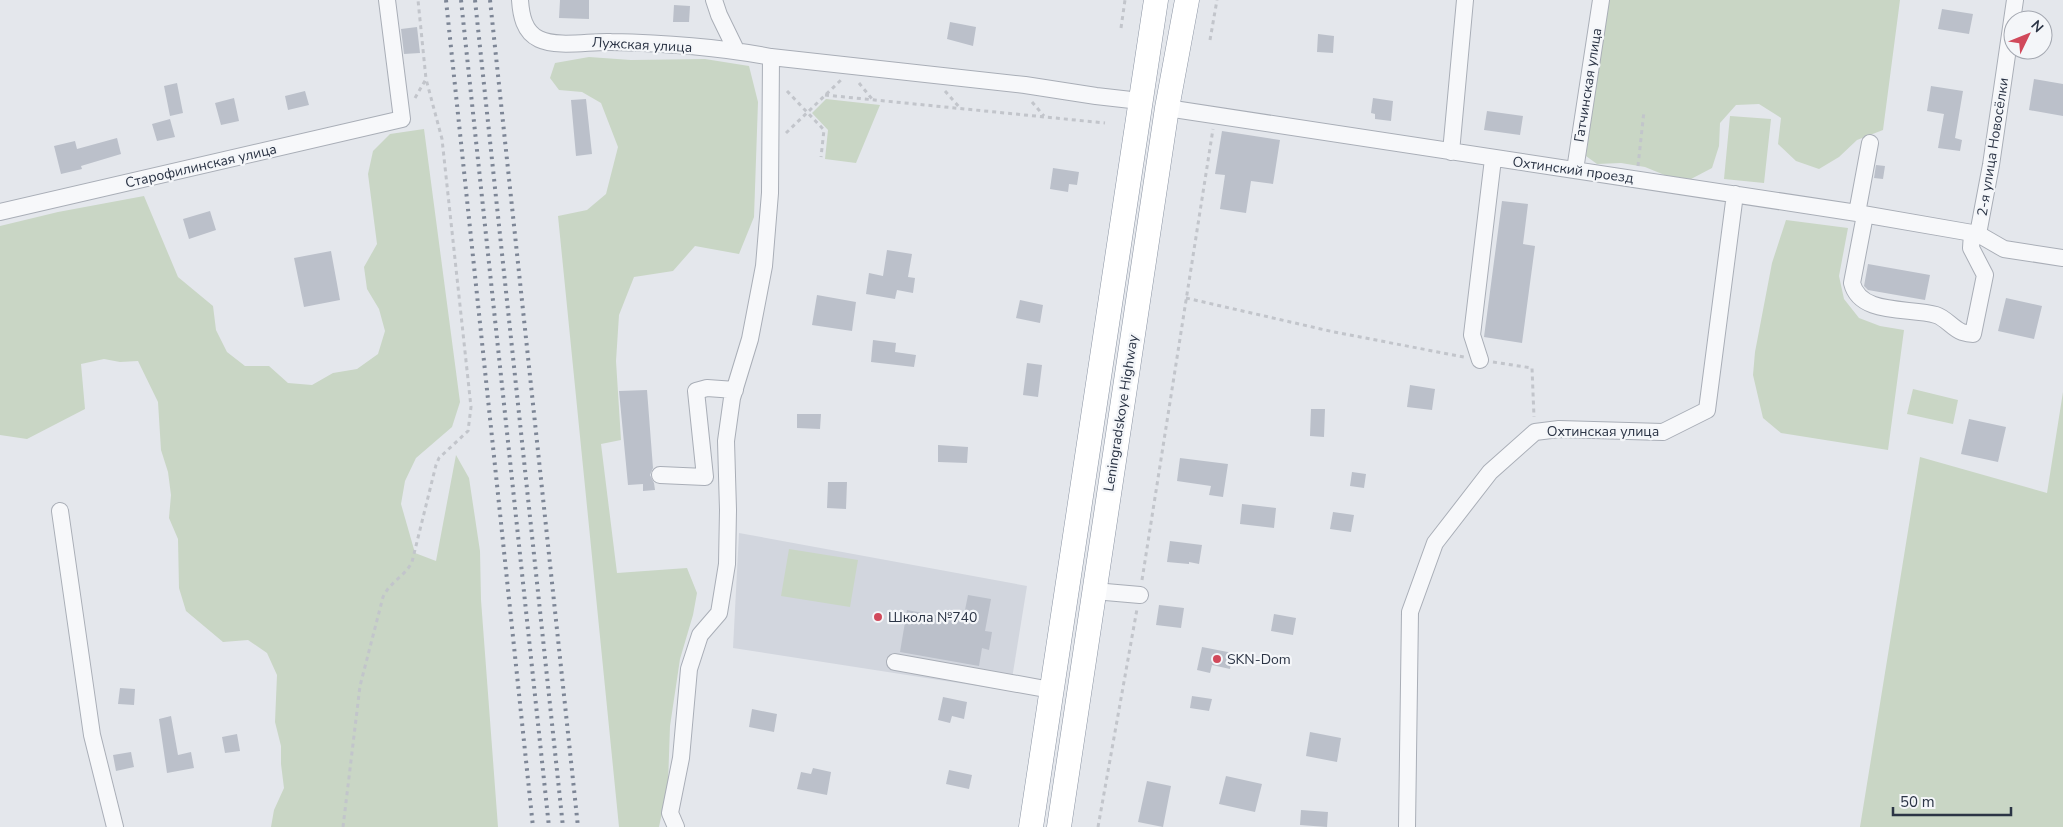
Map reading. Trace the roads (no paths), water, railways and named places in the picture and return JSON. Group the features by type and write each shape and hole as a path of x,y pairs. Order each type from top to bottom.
{"highway":[{"name":"Leningradskoye Highway","path":"1031,827 1156,0"},
{"name":"Leningradskoye Highway","path":"1059,827 1167,108 1187,0"}],"street":[{"name":"Старофилинская улица","path":"0,212 402,119 387,0"},
{"name":"Лужская улица","path":"520,0 521,14 528,31 537,38 549,43 610,42 736,50 771,57 1025,85 1140,101"},
{"path":"714,0 736,50"},
{"path":"1451,152 1465,0"},
{"name":"Гатчинская улица","path":"1575,170 1601,0"},
{"name":"2-я улица Новосёлки","path":"1861,214 1852,283 1854,291 1860,298 1873,305 1938,315 1961,332 1973,334 1985,275 1971,248 1991,165 2015,0"},
{"path":"676,827 670,813 681,758 689,670 700,635 719,613 726,564 728,510 726,441 735,390 750,340 764,266 770,193 771,57"},
{"name":"Охтинский проезд","path":"1167,108 1493,159 1735,194 1975,234"},
{"path":"1861,214 1870,143"},
{"path":"1480,360 1472,335 1493,159"},
{"name":"Охтинская улица","path":"1407,827 1410,612 1435,543 1490,472 1535,432 1559,430 1664,432 1707,410 1735,194"},
{"path":"1975,234 2004,249 2063,258"},
{"path":"660,475 705,478 696,391 707,388 735,390"},
{"path":"60,511 92,735 115,827"},
{"path":"1094,591 1140,595"},
{"path":"895,662 1051,690"}],"railway":[{"path":"446,0 533,827"},
{"path":"461,0 549,827"},
{"path":"475,0 563,827"},
{"path":"490,0 578,827"}],"place":[{"name":"Школа №740","path":"878,617"},
{"name":"SKN-Dom","path":"1217,659"}]}
